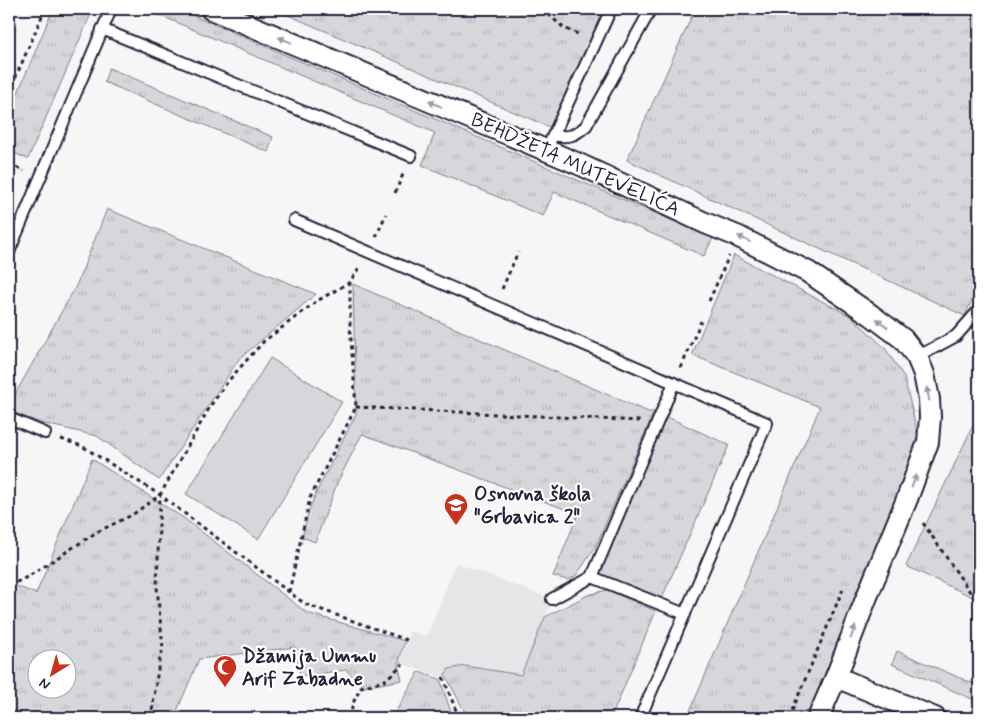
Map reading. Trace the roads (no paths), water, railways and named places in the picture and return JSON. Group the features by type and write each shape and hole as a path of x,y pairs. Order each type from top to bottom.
{"street":[{"name":"BEHDŽETA MUTEVELIĆA","path":"210,9 550,143 705,223 737,236 808,272 903,339 917,357 924,374 929,399 928,442 907,500 818,718"},
{"path":"836,677 935,718"}],"lane":[{"path":"9,252 111,9"},
{"path":"550,143 611,9"},
{"path":"550,143 575,134 586,126 651,9"},
{"path":"102,29 411,156"},
{"path":"294,220 767,423 640,718"},
{"path":"917,357 956,336 979,310"},
{"path":"552,599 592,577 674,383"},
{"path":"9,418 45,433"},
{"path":"592,577 685,614"}],"place":[{"name":"Osnovna škola \"Grbavica 2\"","path":"456,526"},
{"name":"Džamija Ummu Arif Zabadne","path":"225,688"}]}
